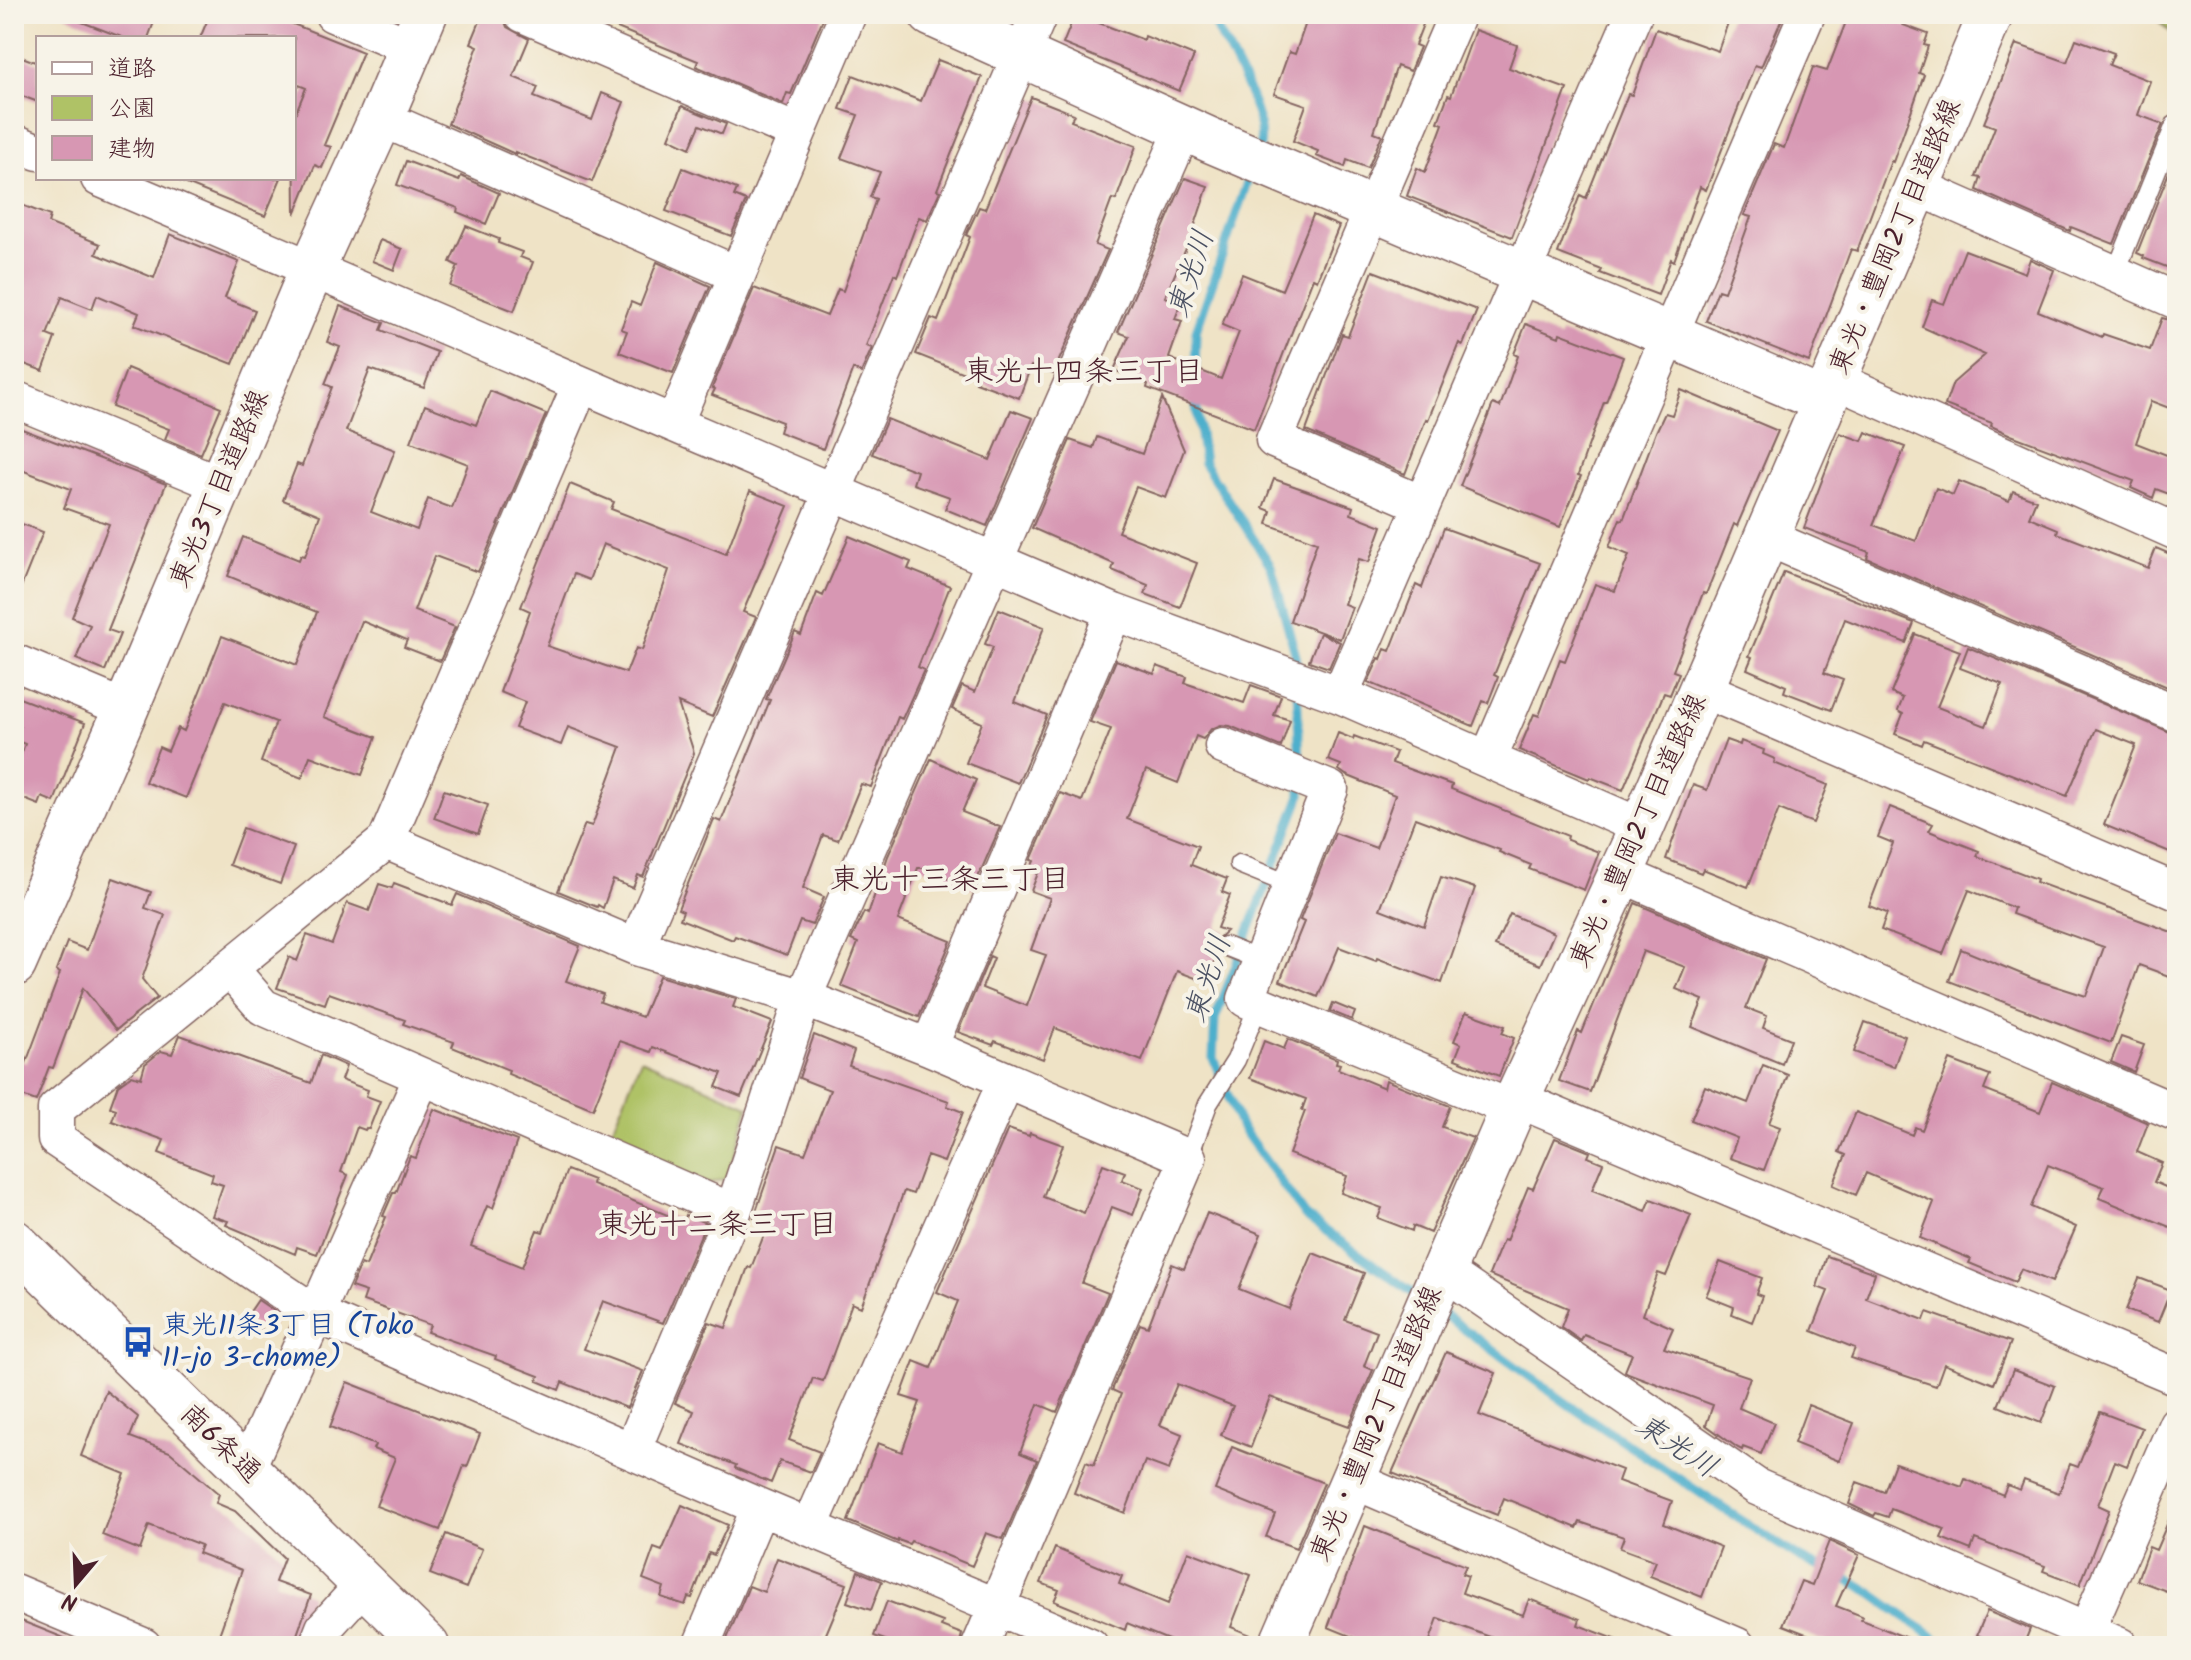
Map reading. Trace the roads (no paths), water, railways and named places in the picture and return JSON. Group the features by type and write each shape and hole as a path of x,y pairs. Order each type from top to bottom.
{"street":[{"path":"333,14 418,31"},
{"path":"523,14 796,132"},
{"path":"674,424 848,14"},
{"path":"931,14 1197,134 1670,334 1830,390 2177,532"},
{"path":"636,947 1039,14"},
{"path":"1422,504 1274,440 1457,14"},
{"path":"1314,685 1422,504 1634,14"},
{"path":"1488,759 1807,14"},
{"name":"東光・豊岡2丁目道路線","path":"1281,1646 1515,1104 1621,874 1768,538 1991,14"},
{"name":"東光3丁目道路線","path":"14,964 126,709 312,269 418,31"},
{"path":"381,118 736,274"},
{"path":"632,1451 733,1212 803,998 993,561 1197,134"},
{"path":"14,142 36,151"},
{"path":"104,180 1114,612 1314,685 1642,827"},
{"path":"1918,187 2177,301"},
{"path":"581,384 386,841 56,1109 56,1139 316,1314 1090,1646"},
{"path":"14,399 222,485"},
{"path":"1768,538 2177,714"},
{"path":"929,1047 1114,612"},
{"path":"14,662 126,709"},
{"path":"1702,689 2177,892"},
{"path":"1223,746 1330,789 1287,883 1242,953 1246,999 1515,1104 2177,1377"},
{"path":"386,841 636,947 803,998 929,1047 1188,1158 980,1646"},
{"path":"1621,874 2177,1113"},
{"path":"230,969 263,1007 733,1212"},
{"path":"246,1470 422,1077"},
{"path":"809,1528 1006,1081"},
{"name":"南6条通","path":"14,1242 427,1646"},
{"path":"1433,1294 1757,1487 2120,1646"},
{"path":"2086,1632 2177,1424"},
{"path":"1353,1480 1737,1646"},
{"path":"701,1646 760,1507"},
{"path":"317,1646 324,1628 364,1584"},
{"path":"14,1592 143,1646"}],"lane":[{"path":"2115,274 2175,125"},
{"path":"1248,868 1287,883"},
{"path":"1188,1158 1208,1104 1236,1060 1259,1004"}],"waterway":[{"name":"東光川","path":"1208,14 1252,100 1261,136 1259,150"},
{"name":"東光川","path":"1195,379 1196,331 1251,171"},
{"name":"東光川","path":"1195,398 1204,463 1271,566 1296,656 1297,672"},
{"name":"東光川","path":"1297,686 1300,768"},
{"name":"東光川","path":"1301,786 1301,795 1215,1019 1213,1058 1240,1125 1305,1216 1420,1298"},
{"name":"東光川","path":"1439,1311 1569,1405 1724,1509 1800,1558 1861,1586 1946,1646"}],"place":[{"name":"東光11条3丁目 (Toko 11-jo 3-chome)","path":"138,1342"}],"district":[{"name":"東光十四条三丁目","path":"1084,373"},
{"name":"東光十三条三丁目","path":"950,881"},
{"name":"東光十二条三丁目","path":"718,1226"}]}
